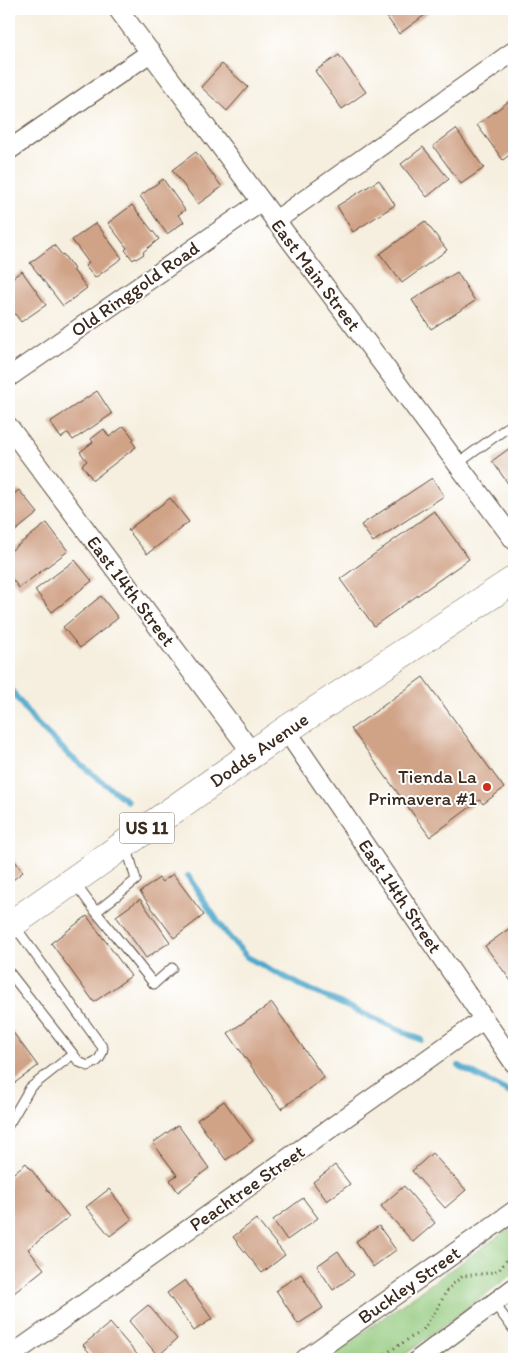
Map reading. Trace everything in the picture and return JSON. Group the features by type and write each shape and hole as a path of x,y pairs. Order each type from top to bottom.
{"main road":[{"name":"Dodds Avenue","path":"11,924 286,730 514,580"}],"street":[{"name":"East Main Street","path":"118,9 514,540"},
{"path":"275,221 514,51"},
{"path":"9,150 151,52"},
{"name":"Old Ringgold Road","path":"9,377 261,202"},
{"name":"East 14th Street","path":"9,427 253,754"},
{"name":"East 14th Street","path":"286,730 514,1063"},
{"name":"Peachtree Street","path":"9,1357 484,1019"},
{"name":"Buckley Street","path":"305,1359 514,1212"},
{"path":"419,1359 514,1288"}],"lane":[{"path":"457,464 508,427"},
{"path":"96,912 136,880 126,843"},
{"path":"72,880 154,984 172,968"},
{"path":"9,972 79,1062 88,1066 102,1058 103,1048 11,924"},
{"path":"9,1124 30,1088 73,1054"},
{"path":"494,1303 514,1330"}],"path":[{"path":"377,1359 423,1330 446,1292 454,1283 464,1276 499,1270 514,1248"}],"green space":[{"path":"514,1225 514,1273 399,1359 325,1359"}],"building":[{"path":"381,9 427,9 429,12 399,34"},
{"path":"339,55 366,92 342,109 315,71"},
{"path":"222,64 248,87 227,111 201,87"},
{"path":"509,101 514,109 514,151 503,160 477,125"},
{"path":"456,129 484,168 461,184 433,146"},
{"path":"423,147 449,179 427,197 401,164"},
{"path":"196,152 222,187 198,204 172,170"},
{"path":"163,179 185,210 178,215 184,222 167,234 140,196"},
{"path":"379,180 395,205 353,232 337,206"},
{"path":"132,205 159,239 143,252 144,254 133,260 125,250 127,248 108,223"},
{"path":"425,221 447,250 402,283 380,254"},
{"path":"96,223 122,258 95,278 85,266 89,263 72,240"},
{"path":"54,245 63,254 87,288 63,306 30,263"},
{"path":"22,271 46,305 21,322 9,306 9,280"},
{"path":"457,272 475,301 431,329 412,300"},
{"path":"97,391 112,414 73,440 68,433 61,438 50,422"},
{"path":"124,426 134,439 132,441 136,447 93,480 82,465 87,461 80,452 93,442 91,439 104,429 109,437"},
{"path":"514,445 514,492 492,461"},
{"path":"432,478 444,496 373,542 361,525"},
{"path":"19,490 38,513 9,536 9,498"},
{"path":"170,498 189,522 147,554 128,530"},
{"path":"434,511 469,559 374,626 340,579"},
{"path":"47,523 68,551 19,588 9,575 9,552"},
{"path":"75,560 92,581 52,612 35,590"},
{"path":"101,596 118,618 80,648 63,627"},
{"path":"423,677 504,788 483,804 480,800 430,837 351,729"},
{"path":"9,853 23,872 9,883"},
{"path":"173,874 204,915 174,938 140,892 159,878 162,882"},
{"path":"140,899 170,942 146,958 116,916"},
{"path":"87,916 131,976 94,1002 51,943"},
{"path":"514,925 514,985 485,946"},
{"path":"272,1003 324,1078 281,1109 228,1033"},
{"path":"9,1027 38,1066 9,1087"},
{"path":"224,1101 253,1141 226,1160 197,1120"},
{"path":"178,1125 209,1168 178,1192 170,1180 177,1175 153,1143"},
{"path":"432,1153 466,1190 445,1208 412,1171"},
{"path":"26,1163 69,1217 28,1249 44,1269 9,1297 9,1177"},
{"path":"335,1165 350,1184 327,1201 313,1182"},
{"path":"404,1186 435,1223 413,1242 381,1206"},
{"path":"109,1189 132,1219 110,1236 86,1207"},
{"path":"303,1198 318,1218 287,1240 273,1220"},
{"path":"256,1219 285,1255 262,1273 233,1237"},
{"path":"379,1226 396,1250 373,1267 356,1241"},
{"path":"338,1251 354,1275 333,1290 317,1266"},
{"path":"301,1274 323,1308 298,1324 276,1290"},
{"path":"185,1280 212,1319 194,1331 167,1293"},
{"path":"148,1305 177,1339 158,1356 129,1321"},
{"path":"110,1323 141,1359 95,1359 83,1345"}],"waterway":[{"path":"9,687 34,721 71,757 127,801"},
{"path":"188,876 224,931 247,957 300,985 421,1040"},
{"path":"459,1066 514,1095"}],"place":[{"name":"Tienda La Primavera #1","path":"487,787"}]}
